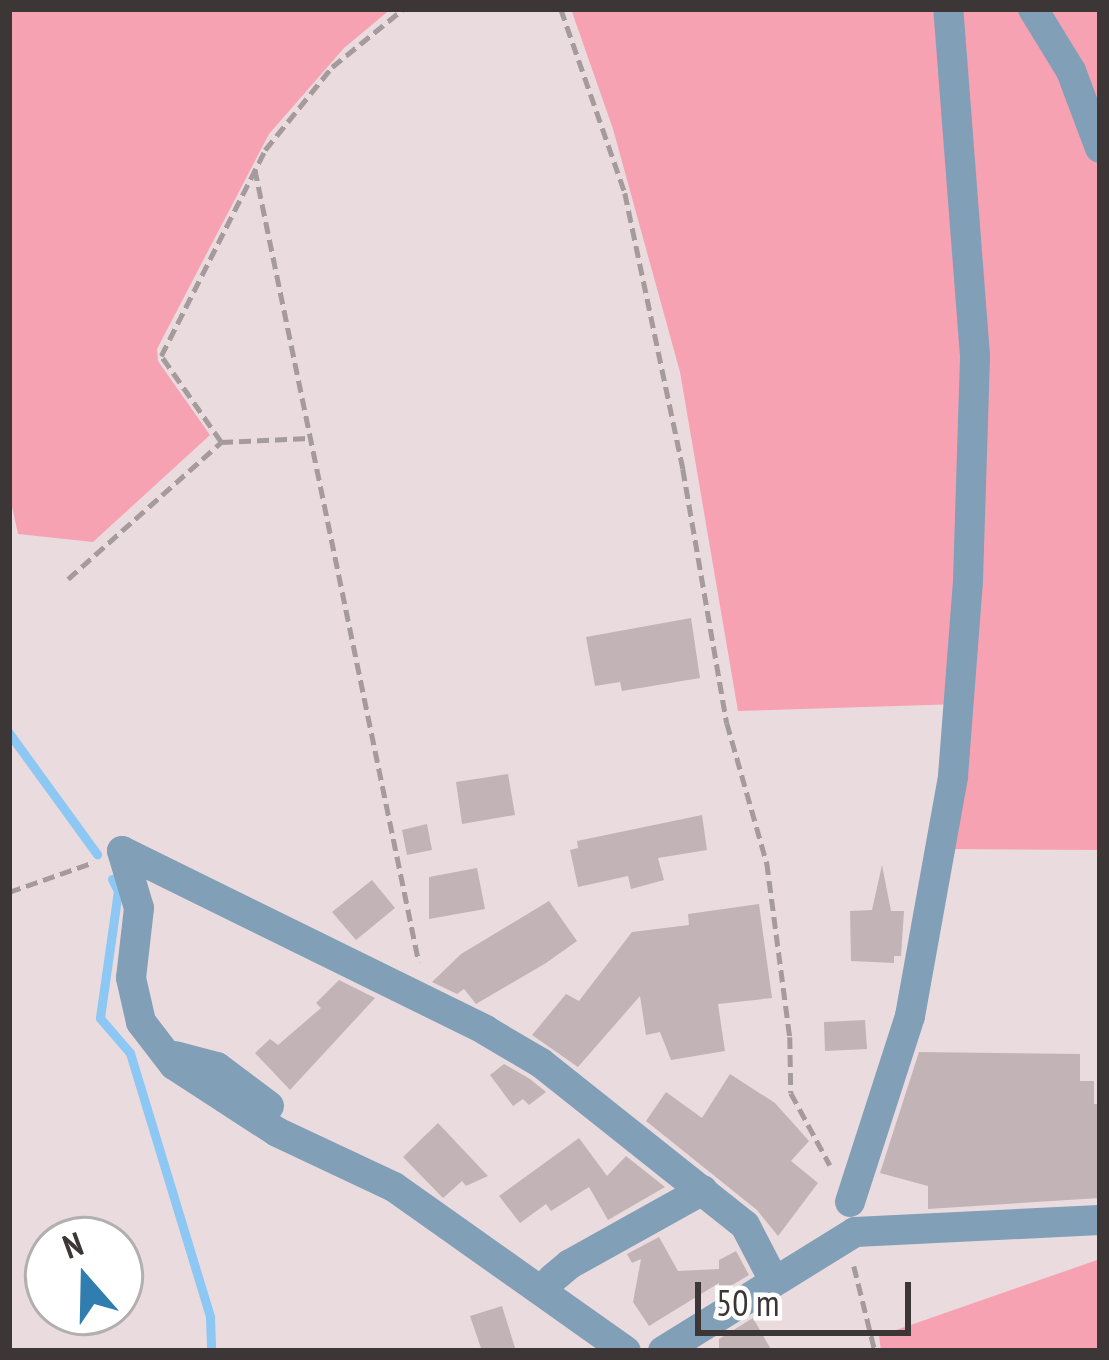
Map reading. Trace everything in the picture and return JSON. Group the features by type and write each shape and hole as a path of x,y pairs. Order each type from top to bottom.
{"street":[{"path":"850,1202 910,1016 954,754 968,580 975,356 948,9"},
{"path":"1033,9 1071,71 1100,148"},
{"path":"122,851 428,1001 541,1063 745,1225 774,1281"},
{"path":"122,851 139,908 131,978 141,1022 163,1053 187,1076 277,1132 394,1187 622,1347"},
{"path":"163,1053 217,1067 279,1113 405,1181 600,1312 622,1347"},
{"path":"552,1279 569,1264 704,1190"},
{"path":"663,1351 855,1232 1100,1220"}],"path":[{"path":"221,442 161,356 255,169 332,67 403,9"},
{"path":"561,9 625,193 683,469 728,723 767,863 790,1036 791,1094 850,1202"},
{"path":"255,169 428,1001"},
{"path":"68,579 221,442 310,438"},
{"path":"9,892 122,851"},
{"path":"846,1237 875,1351"}],"shaded area":[{"path":"9,9 391,9 344,48 269,134 157,349 158,361 210,435 93,542 18,534 9,493"},
{"path":"571,9 1100,9 1100,850 940,849 960,704 738,711 680,372 613,129"},
{"path":"1100,1259 1100,1351 881,1351 879,1336"}],"building":[{"path":"691,618 700,678 622,691 620,682 595,686 586,637"},
{"path":"508,774 515,815 462,824 456,782"},
{"path":"702,815 707,850 658,858 664,880 631,889 628,876 578,887 570,850 578,848 577,841"},
{"path":"427,824 432,850 407,855 402,830"},
{"path":"882,865 891,911 904,911 901,956 894,956 894,963 851,961 850,911 872,910"},
{"path":"477,868 485,909 429,919 429,877"},
{"path":"372,880 395,908 356,940 332,912"},
{"path":"549,901 577,941 546,963 476,1004 464,989 457,994 432,982 461,954"},
{"path":"759,904 772,998 718,1004 725,1051 671,1060 660,1032 646,1035 640,996 578,1067 532,1035 566,994 579,1001 632,932 689,925 688,914"},
{"path":"339,980 375,998 290,1090 255,1053 270,1039 278,1045 321,1008 316,1003"},
{"path":"865,1020 867,1049 825,1051 824,1022"},
{"path":"919,1052 1080,1054 1080,1081 1094,1081 1094,1104 1099,1104 1100,1198 928,1209 928,1186 880,1173"},
{"path":"504,1064 546,1092 529,1105 523,1099 513,1106 490,1075"},
{"path":"730,1074 775,1103 809,1141 791,1161 818,1183 778,1236 757,1210 646,1121 666,1092 702,1118"},
{"path":"438,1123 488,1176 466,1186 462,1181 443,1198 403,1157"},
{"path":"579,1138 607,1176 626,1156 665,1187 608,1220 589,1187 551,1211 546,1204 520,1223 499,1196"},
{"path":"659,1237 678,1271 719,1269 719,1260 736,1251 749,1275 719,1293 719,1283 649,1326 633,1302 641,1259 632,1263 627,1254"},
{"path":"502,1306 516,1351 482,1351 470,1316"},
{"path":"753,1318 772,1351 719,1351 719,1339"}],"waterway":[{"path":"9,733 97,854"},
{"path":"112,879 118,891 100,1018 130,1053 210,1317 211,1351"}]}
